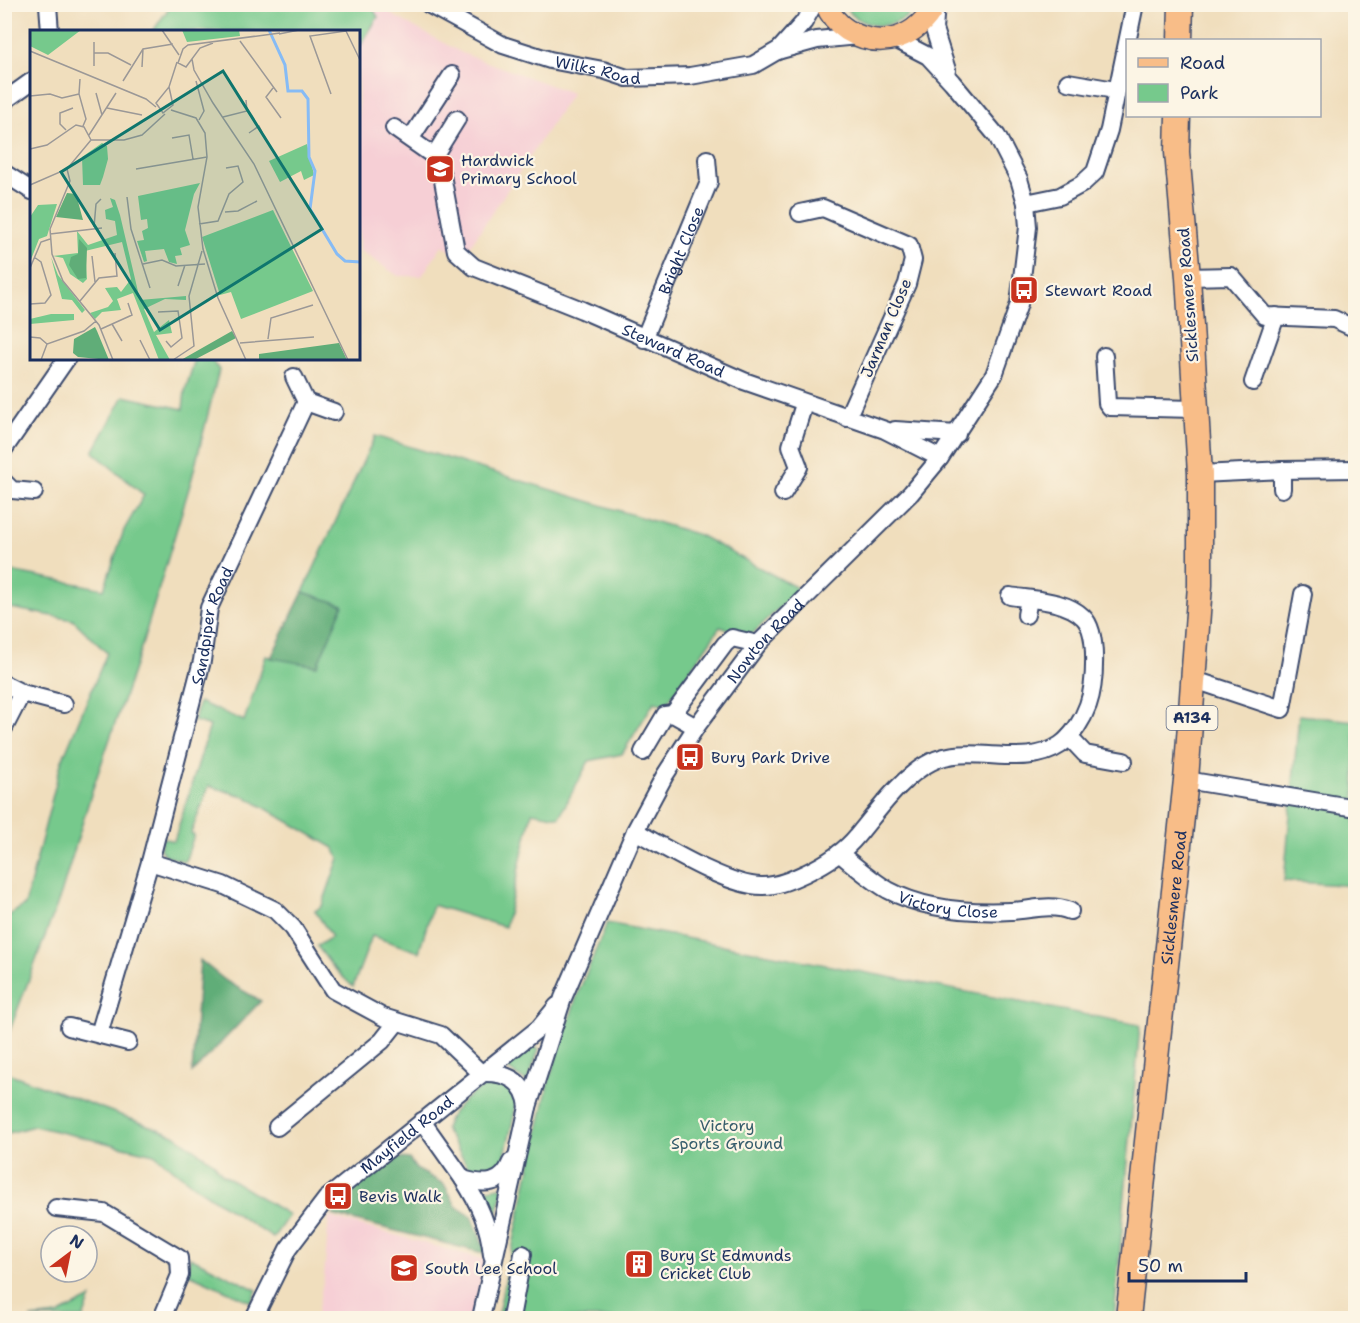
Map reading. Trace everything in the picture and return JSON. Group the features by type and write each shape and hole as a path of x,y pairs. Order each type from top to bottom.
{"highway":[{"path":"1180,39 1181,4"},
{"name":"Sicklesmere Road","path":"1128,1318 1196,680 1200,585 1200,474 1188,277 1177,152 1178,117"}],"main road":[{"path":"826,4 840,26 858,36 876,41 895,39 913,32 927,18 936,4"}],"street":[{"path":"38,4 53,4"},
{"name":"Wilks Road","path":"428,4 503,45 550,60 603,70 627,78 700,74 753,65 777,51 817,40 858,36"},
{"name":"Wilks Road","path":"777,51 804,22 814,4"},
{"name":"Nowton Road","path":"936,4 934,28 939,50 952,82"},
{"path":"1127,39 1135,4"},
{"path":"48,5 50,30"},
{"name":"Nowton Road","path":"481,1318 528,1107 563,998 635,831 665,775 696,727 758,644 911,493 940,458 994,375 1019,304 1026,260 1028,227 1026,203 1019,179 997,136 952,82 928,56 895,39"},
{"path":"1026,203 1060,196 1082,184 1095,172 1109,130 1126,43"},
{"path":"411,138 452,75"},
{"path":"1068,82 1115,90"},
{"path":"4,101 29,88"},
{"path":"394,128 434,156 457,119"},
{"name":"Steward Road","path":"434,156 442,176 456,251 465,261 644,339 804,404 885,430 940,458"},
{"name":"Bright Close","path":"644,339 709,182 707,159"},
{"path":"4,173 30,190"},
{"name":"Jarman Close","path":"800,213 823,208 889,234 909,245 913,260 907,284 847,418"},
{"path":"1188,277 1231,276 1265,316 1334,319 1356,329"},
{"path":"1253,382 1276,315"},
{"path":"1104,356 1107,403 1110,407 1195,409"},
{"path":"4,449 66,360"},
{"path":"294,377 306,402 334,412"},
{"name":"Sandpiper Road","path":"99,1034 150,862 202,661 209,608 306,402"},
{"path":"783,492 799,467 791,446 804,404"},
{"name":"Steward Road","path":"885,430 957,434"},
{"path":"1200,474 1356,469"},
{"path":"1282,470 1282,489"},
{"path":"4,482 12,490 34,492"},
{"path":"1196,680 1282,709 1303,594"},
{"path":"635,831 719,874 743,883 763,886 789,881 816,869 840,853 907,781 932,761 949,757 1034,754 1060,745 1069,736 1088,705 1094,657 1090,627 1086,619 1067,607 1028,607 1010,596"},
{"path":"673,714 725,644 732,638 758,644"},
{"path":"4,684 22,693 64,704"},
{"path":"4,728 22,693"},
{"path":"643,752 665,715 673,714 696,727"},
{"path":"1069,736 1085,754 1124,761"},
{"path":"1186,780 1356,808"},
{"name":"Victory Close","path":"840,853 889,890 918,902 960,911 1011,911 1056,906 1070,911"},
{"path":"150,862 223,885 275,910 293,928 333,990 397,1022 441,1035 481,1073 506,1074 515,1080 526,1094 528,1107"},
{"name":"Mayfield Road","path":"254,1318 288,1249 312,1215 351,1177 539,1028 563,998"},
{"path":"277,1127 382,1041 397,1022"},
{"path":"69,1027 128,1042"},
{"name":"Nowton Road","path":"422,1121 481,1207 488,1227 492,1265"},
{"name":"Nowton Road","path":"463,1179 485,1184 495,1182 508,1171 518,1148"},
{"path":"56,1208 104,1213 179,1258 180,1275 162,1318"},
{"path":"510,1318 523,1254"}],"shaded area":[{"name":"Hardwick Primary School","path":"171,5 382,5 394,16 462,53 572,93 462,258 442,245 422,276 398,276 360,251 360,30 154,30"},
{"name":"South Lee School","path":"329,1217 487,1260 470,1318 316,1318 324,1277"}],"green space":[{"path":"171,5 371,5 378,17 360,46 360,30 154,30"},
{"path":"844,5 918,5 901,20 881,25 861,20"},
{"path":"195,360 212,360 219,370 192,478 142,645 92,791 61,894 5,1043 5,918 25,905 61,763 107,653 73,620 5,607 5,570 104,589 124,530 144,495 93,452 124,396 183,409 185,391"},
{"path":"375,436 699,535 799,589 749,637 720,627 666,705 654,702 622,754 589,761 559,817 532,812 505,927 433,905 419,952 372,936 353,987 332,966 317,946 332,937 315,911 322,906 339,858 334,848 246,797 209,786 191,833 194,835 185,862 165,855 160,849 162,838 174,841 210,726 194,721 199,702 244,721 266,656 317,666 343,605 303,592"},
{"path":"303,592 343,605 317,666 271,658"},
{"path":"1299,715 1355,721 1355,886 1284,881"},
{"name":"Victory Sports Ground","path":"607,923 1140,1025 1114,1318 497,1318 549,1080 577,996"},
{"path":"200,960 226,981 261,1001 192,1073"},
{"path":"530,1045 539,1049 527,1082 504,1067"},
{"path":"5,1072 174,1135 213,1162 222,1174 289,1215 273,1238 197,1188 154,1154 34,1126 5,1134"},
{"path":"495,1083 510,1088 517,1102 504,1160 498,1169 481,1174 470,1170 445,1129 452,1114 464,1100 480,1089"},
{"path":"391,1157 409,1159 416,1169 444,1184 456,1206 472,1217 487,1254 333,1215 348,1189"},
{"path":"505,1186 496,1216 478,1191"},
{"path":"190,1257 257,1290 251,1302 187,1273"},
{"path":"91,1298 83,1318 30,1318 58,1315"}],"place":[{"name":"Hardwick Primary School","path":"440,169"},
{"name":"Stewart Road","path":"1024,290"},
{"name":"Bury Park Drive","path":"690,757"},
{"name":"Bevis Walk","path":"338,1196"},
{"name":"Bury St Edmunds Cricket Club","path":"639,1264"},
{"name":"South Lee School","path":"404,1268"}]}
